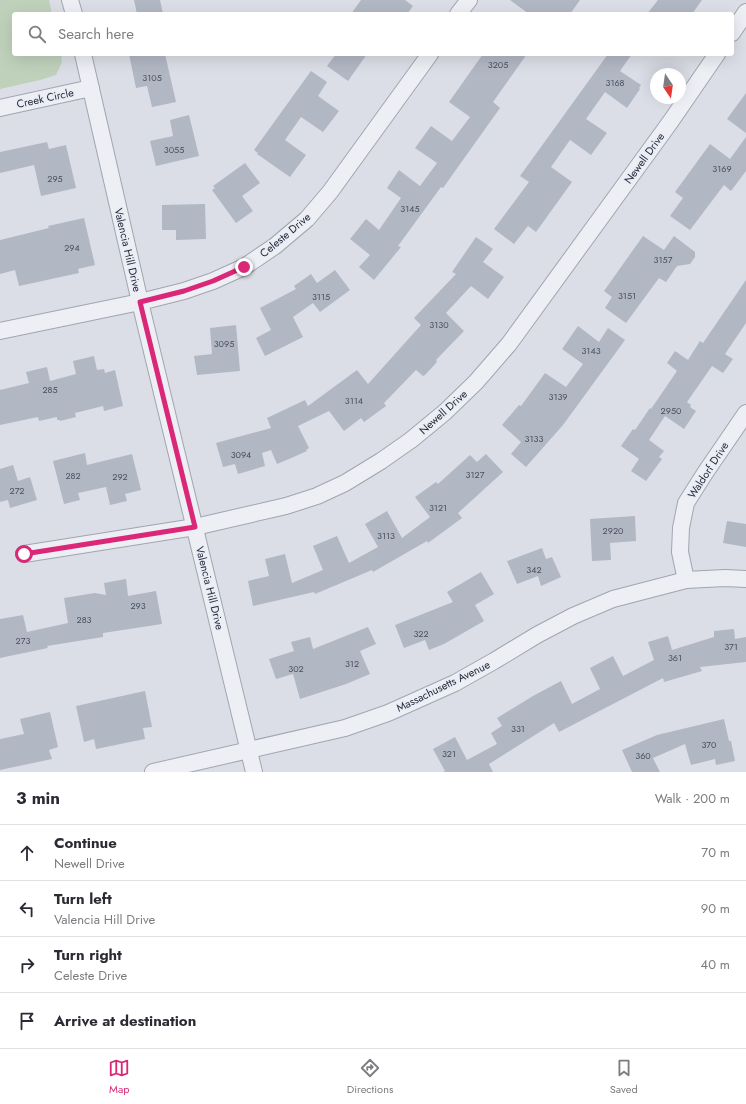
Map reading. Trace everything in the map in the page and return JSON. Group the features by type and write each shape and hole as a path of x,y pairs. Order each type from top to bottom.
{"street":[{"path":"70,0 73,12"},
{"path":"460,12 469,0"},
{"path":"734,30 746,12"},
{"name":"Valencia Hill Drive","path":"83,56 140,302 254,772"},
{"name":"Celeste Drive","path":"0,331 140,302 184,291 213,281 244,267 275,246 307,219 330,192 429,56"},
{"name":"Newell Drive","path":"24,554 195,527 286,506 317,496 344,483 381,461 445,412 476,382 509,344 671,121 716,56"},
{"name":"Creek Circle","path":"0,108 91,88"},
{"name":"Waldorf Drive","path":"686,580 680,552 681,528 686,503 704,473 746,412"},
{"name":"Massachusetts Avenue","path":"153,772 345,728 388,713 455,683 494,662 537,635 573,616 613,599 650,588 686,580 726,578 746,579"}],"green space":[{"path":"0,0 49,0 52,12 12,12 12,56 61,56 62,62 56,75 0,89"}],"building":[{"path":"134,0 160,0 163,12 137,12"},
{"path":"361,0 405,0 413,6 408,12 352,12"},
{"path":"510,0 580,0 571,12 526,12"},
{"path":"658,0 702,0 693,12 649,12"},
{"path":"129,56 165,56 176,102 152,107 147,86 136,88"},
{"path":"334,56 366,56 348,81 327,66"},
{"path":"482,56 526,56 493,102 500,108 443,188 441,187 398,246 401,247 374,280 359,267 370,255 350,239 366,219 379,230 401,198 387,188 399,170 420,186 437,163 415,148 431,126 452,141 470,117 449,102"},
{"path":"607,56 631,56 620,71 641,85 639,88 640,89 627,108 605,92 586,119 607,133 591,155 570,140 551,167 572,182 536,232 528,226 514,244 494,229 529,182 520,176"},
{"path":"311,71 327,82 318,96 339,111 323,132 301,117 285,140 306,155 290,177 257,154 258,153 254,150"},
{"path":"746,93 746,133 727,119"},
{"path":"189,115 199,156 156,166 150,141 173,136 170,120"},
{"path":"746,137 746,171 731,191 724,185 690,230 670,216 683,198 675,192 710,144 730,159"},
{"path":"47,142 49,149 66,145 76,188 41,196 34,165 0,173 0,152"},
{"path":"245,163 260,183 242,196 253,211 236,223 212,190 215,188 213,186"},
{"path":"205,204 206,239 176,240 176,230 162,230 162,205"},
{"path":"84,218 95,265 78,269 79,273 19,286 15,270 0,274 0,240 49,228 48,226"},
{"path":"643,236 664,250 674,236 695,252 695,257 690,264 677,266 666,282 659,278 626,323 605,308 612,297 604,291"},
{"path":"476,237 493,249 483,262 504,277 488,299 471,286 446,313 464,331 436,360 436,363 425,375 423,376 416,370 384,403 386,406 364,422 361,418 344,431 329,411 298,426 309,448 306,450 307,451 277,464 271,450 262,453 265,466 238,474 235,464 223,467 216,443 271,428 267,418 305,400 308,406 357,370 368,384 421,325 414,318 456,274 452,272"},
{"path":"335,270 350,290 320,312 313,303 293,317 303,337 265,356 256,338 271,330 260,308 296,289 294,286 311,274 317,283"},
{"path":"746,280 746,323 725,354 733,359 723,373 712,366 687,402 691,405 690,407 696,411 684,429 665,416 649,440 664,451 659,457 662,459 646,481 631,471 639,459 621,446 633,429 635,430 650,408 651,409 677,371 667,363 675,351 688,360 700,341 703,343"},
{"path":"236,325 240,371 197,375 194,356 212,354 210,328"},
{"path":"578,326 599,342 608,328 625,340 563,425 526,467 511,454 521,442 502,425 519,405 521,406 545,373 566,387 583,364 562,349"},
{"path":"94,356 97,370 104,369 105,373 115,370 123,406 104,411 103,406 75,413 76,417 60,421 57,420 57,417 39,421 38,417 0,425 0,390 29,383 26,372 47,367 50,381 76,374 73,361"},
{"path":"85,453 87,465 132,454 141,490 125,494 127,501 110,505 106,487 78,493 80,500 64,504 53,461"},
{"path":"486,454 503,472 458,513 462,518 428,543 427,541 373,572 372,570 315,594 314,592 253,606 248,581 269,576 265,559 285,554 292,583 323,570 313,546 337,536 349,563 378,547 365,524 387,511 402,538 430,517 415,497 436,482 438,484 470,455 477,462"},
{"path":"13,465 18,481 30,477 37,500 10,508 8,500 0,502 0,469"},
{"path":"635,516 636,541 610,543 611,560 592,561 590,519"},
{"path":"727,521 746,524 746,547 723,543"},
{"path":"542,548 546,559 552,557 561,577 541,586 538,576 517,584 507,561"},
{"path":"481,572 494,594 475,605 484,621 444,644 429,650 425,640 404,648 395,625 453,602 447,592"},
{"path":"126,579 128,596 156,591 162,624 103,633 103,637 47,646 48,648 0,658 0,619 23,615 27,632 68,623 64,598 95,593 106,595 104,583"},
{"path":"368,627 376,644 360,651 370,674 346,684 300,699 293,674 276,679 269,659 294,651 291,642 310,637 313,649"},
{"path":"734,629 735,639 746,637 746,662 700,667 702,671 664,682 663,678 559,732 554,723 489,764 493,772 443,772 445,771 433,749 455,737 467,760 497,744 491,733 502,726 497,718 561,681 572,704 600,689 590,668 613,656 623,676 654,660 648,642 668,636 672,650 714,637 714,631"},
{"path":"145,691 152,727 143,728 145,739 96,749 94,739 84,742 76,706"},
{"path":"50,712 58,747 49,750 52,759 0,770 0,739 24,734 20,719"},
{"path":"724,719 735,761 716,765 715,759 691,765 685,744 653,758 660,772 632,772 622,750 657,735"}],"route":[{"path":"24,554 195,527 140,302 184,291 213,281 244,267"}]}
